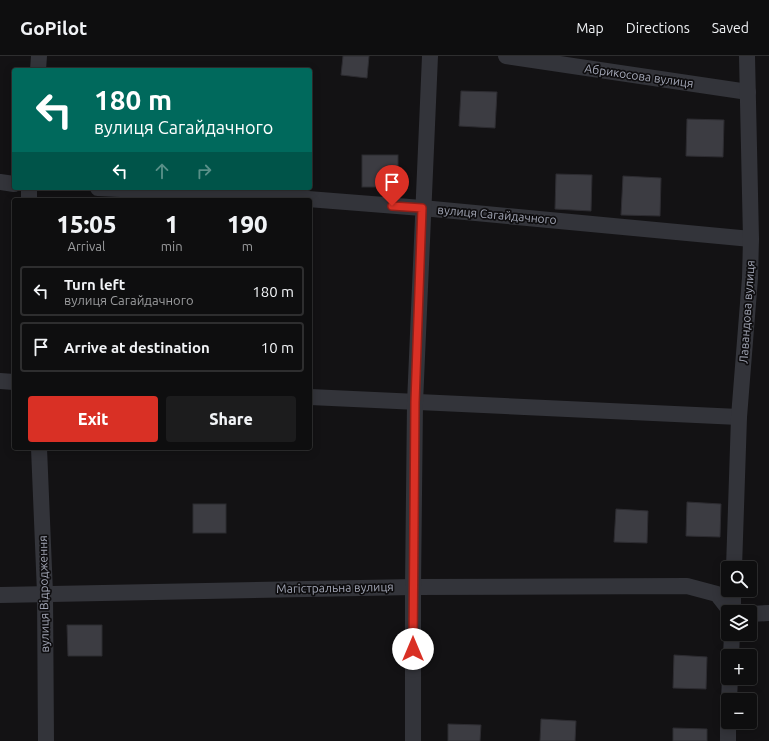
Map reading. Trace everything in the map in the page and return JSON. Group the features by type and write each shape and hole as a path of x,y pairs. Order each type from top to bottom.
{"street":[{"path":"38,68 39,56"},
{"path":"413,741 415,402 422,208 430,56"},
{"name":"Абрикосова вулиця","path":"506,56 748,92"},
{"name":"Лавандова вулиця","path":"734,561 739,417 750,278 751,239 748,56"},
{"path":"0,182 12,184"},
{"name":"вулиця Сагайдачного","path":"141,190 295,198"},
{"name":"вулиця Сагайдачного","path":"312,199 422,208 751,239"},
{"path":"0,381 12,382"},
{"path":"312,397 739,417"},
{"name":"вулиця Відродження","path":"39,450 45,593 46,741"},
{"name":"Магістральна вулиця","path":"0,595 413,587 687,586 717,594 726,605"},
{"path":"757,614 769,613"},
{"path":"728,729 728,741"}],"building":[{"path":"343,56 369,56 367,78 341,75"},
{"path":"461,91 497,92 495,128 459,126"},
{"path":"687,119 724,120 723,157 686,156"},
{"path":"362,155 398,155 398,187 362,187"},
{"path":"556,174 592,175 591,211 555,209"},
{"path":"623,176 661,178 660,216 621,215"},
{"path":"687,502 721,504 720,537 686,536"},
{"path":"193,504 226,504 226,533 193,533"},
{"path":"616,509 648,511 647,543 614,542"},
{"path":"67,625 102,625 102,656 68,656"},
{"path":"674,655 707,657 706,689 673,688"},
{"path":"541,719 576,721 575,741 540,741"},
{"path":"448,724 481,725 480,741 448,741"},
{"path":"673,728 707,729 707,741 673,741"}],"route":[{"path":"392,206 422,208 415,402 413,649"}]}
